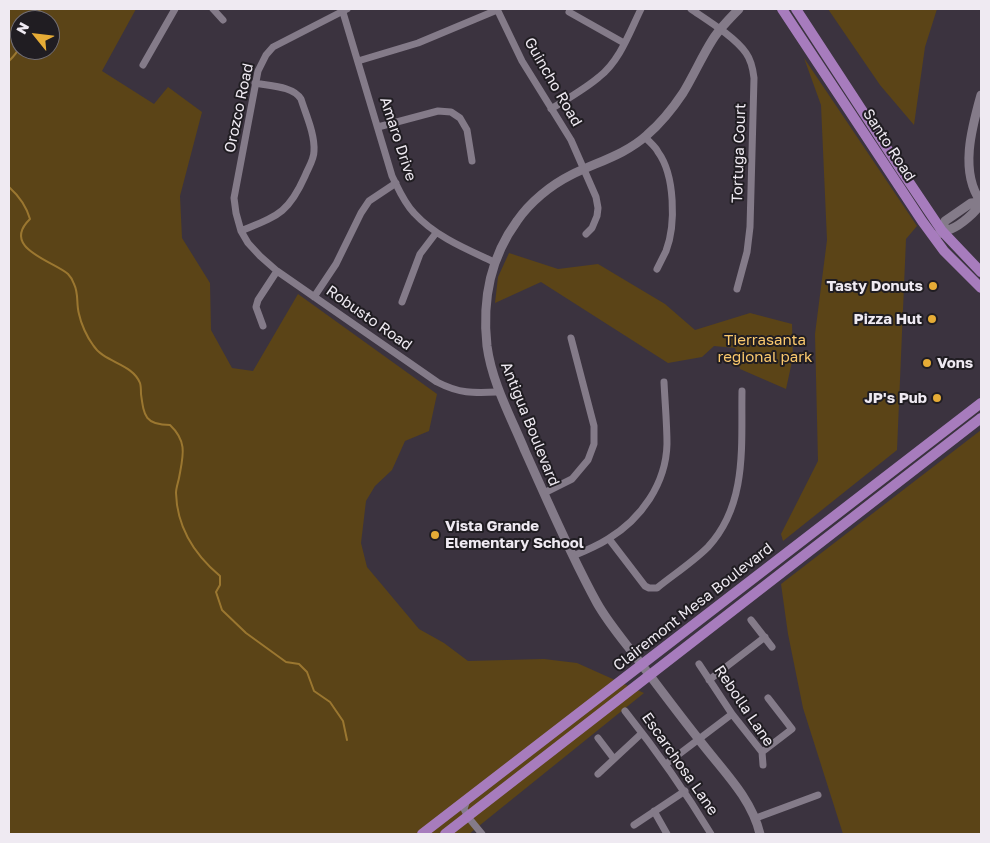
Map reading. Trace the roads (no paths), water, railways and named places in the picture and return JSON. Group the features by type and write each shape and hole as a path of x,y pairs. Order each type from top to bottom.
{"main road":[{"name":"Santo Road","path":"782,9 896,183 938,234 981,272"},
{"name":"Santo Road","path":"796,9 903,173 938,234 944,251 981,288"},
{"name":"Clairemont Mesa Boulevard","path":"422,834 981,403"},
{"name":"Clairemont Mesa Boulevard","path":"445,834 981,418"}],"street":[{"path":"143,65 175,9"},
{"path":"213,9 224,20"},
{"name":"Amaro Drive","path":"344,9 396,182 413,213 436,233 494,262"},
{"name":"Orozco Road","path":"241,231 234,198 258,71 266,55 273,47 344,9"},
{"path":"358,60 418,43 497,9"},
{"name":"Guincho Road","path":"497,9 522,61 571,140 596,197 598,208 594,222 586,234"},
{"path":"551,109 600,78 617,56 642,9"},
{"name":"Tortuga Court","path":"691,9 720,29 745,52 752,64 754,78 750,227 747,252 737,289"},
{"name":"Antigua Boulevard","path":"740,9 720,29 670,112 645,137 612,158 570,175 548,190 518,219 494,262 487,293 486,311 487,345 490,363 499,392 573,556 598,605 642,666 742,794 756,818 760,834"},
{"path":"569,12 624,43"},
{"path":"241,231 274,217 285,209 296,195 313,158 314,150 304,107 298,93 292,90 255,84"},
{"path":"938,234 952,229 976,211 981,202 970,176 971,140 981,94"},
{"path":"378,127 438,110 451,112 460,118 466,130 472,161"},
{"path":"645,137 659,152 667,169 672,193 670,236 666,251 657,269"},
{"path":"314,296 336,264 361,213 369,201 396,182"},
{"name":"Robusto Road","path":"241,231 248,243 277,271 448,388 469,393 499,392"},
{"path":"402,302 420,254 436,233"},
{"path":"264,326 256,306 277,271"},
{"path":"544,493 572,479 588,460 594,444 594,426 571,338"},
{"path":"573,556 609,539 636,517 652,496 664,468 667,445 664,382"},
{"path":"609,539 645,586 649,588 657,588 708,547 724,524 734,502 741,477 742,391"},
{"path":"751,620 772,647"},
{"path":"709,680 765,637"},
{"name":"Rebolla Lane","path":"699,664 732,714 762,752 763,765"},
{"path":"762,752 792,729 768,698"},
{"name":"Escarchosa Lane","path":"624,711 666,764 711,834"},
{"path":"666,764 732,714"},
{"path":"598,774 642,733"},
{"path":"598,738 614,759"},
{"path":"634,824 685,791"},
{"path":"756,818 818,795"},
{"path":"467,800 464,809 482,834"},
{"path":"654,811 667,834"}],"waterway":[{"path":"9,187 22,201 30,219 22,229 21,238 25,246 41,259 69,275 76,288 81,322 91,342 104,356 125,367 136,376 140,384 143,408 147,418 155,423 170,425 180,437 183,456 176,493 177,505 184,529 195,549 220,576 220,585 216,592 222,610 246,633 286,662 299,664 307,672 314,691 330,702 343,721 347,740"}],"place":[{"name":"Tasty Donuts","path":"933,286"},
{"name":"Pizza Hut","path":"932,319"},
{"name":"Vons","path":"927,363"},
{"name":"JP's Pub","path":"937,398"},
{"name":"Vista Grande Elementary School","path":"435,535"}],"park label":[{"name":"Tierrasanta regional park","path":"765,348"}]}
